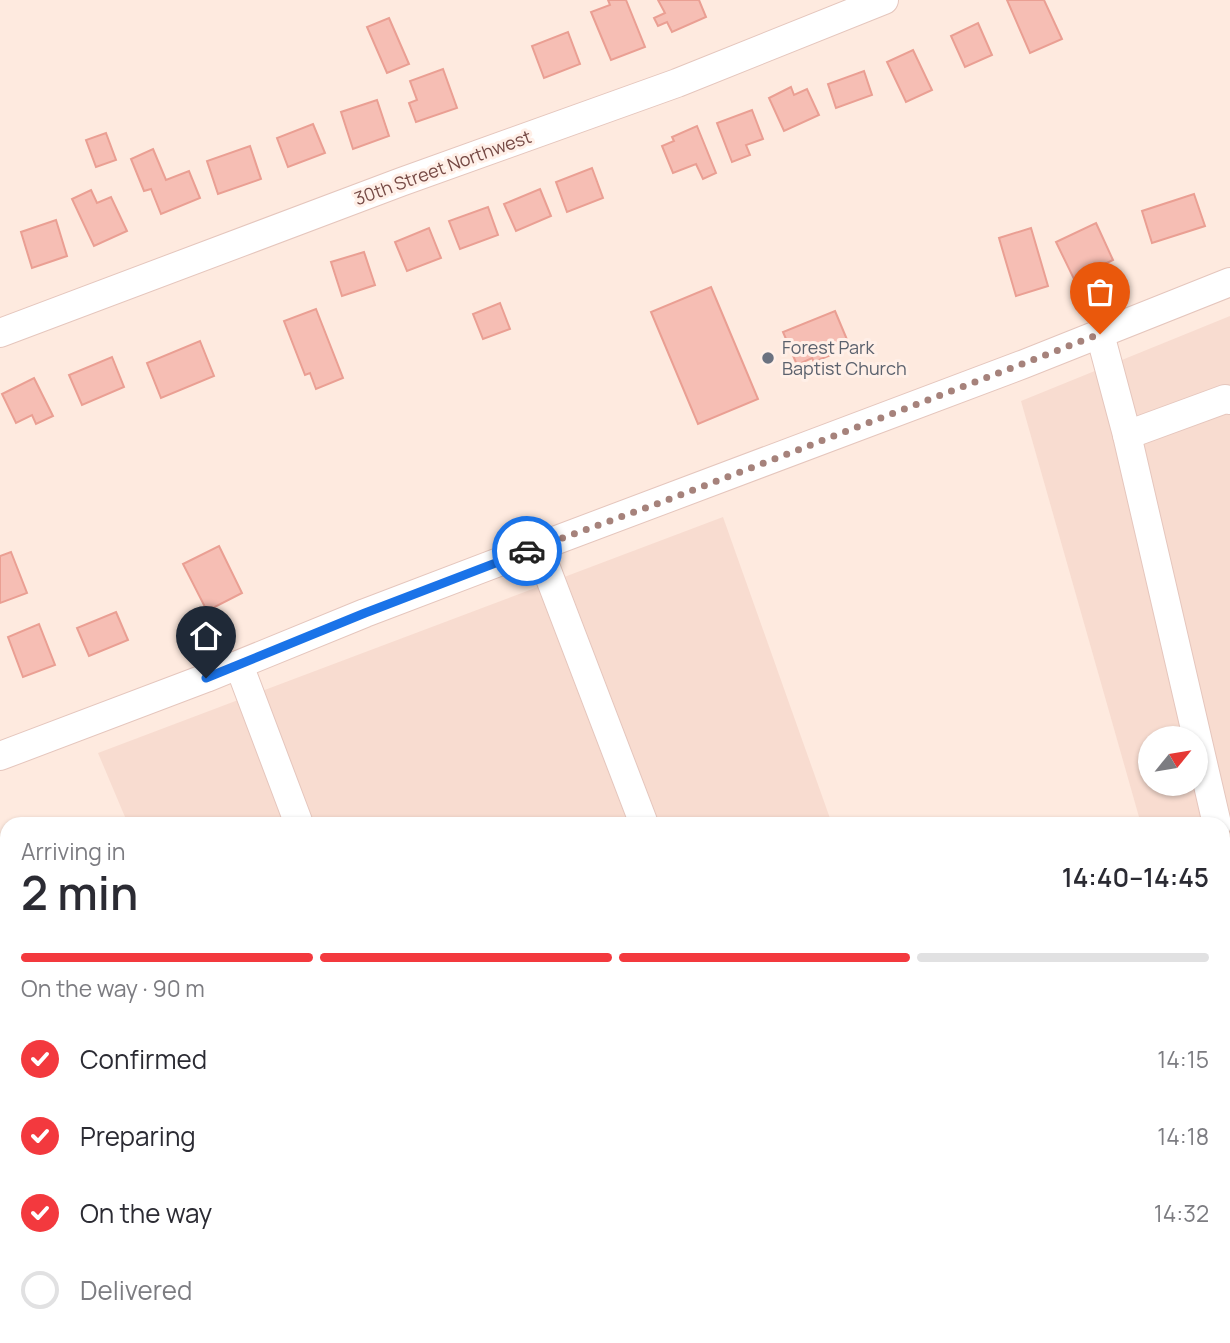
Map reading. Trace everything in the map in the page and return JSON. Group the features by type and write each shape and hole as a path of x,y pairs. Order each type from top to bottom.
{"street":[{"name":"30th Street Northwest","path":"0,333 401,182 664,88 884,0"},
{"path":"0,756 1230,282"},
{"path":"1100,334 1127,435 1215,817"},
{"path":"1127,435 1225,399 1230,400"},
{"path":"538,547 641,817"},
{"path":"239,665 296,817"}],"shaded area":[{"path":"1230,316 1230,817 1139,817 1021,401"},
{"path":"723,517 830,817 125,817 98,753"}],"building":[{"path":"608,0 626,0 645,47 611,60 591,12 610,5"},
{"path":"658,0 699,0 706,17 672,32 667,22 658,26 654,18 665,13"},
{"path":"1007,0 1044,0 1062,39 1030,53"},
{"path":"389,18 409,64 387,73 367,27"},
{"path":"978,23 992,55 965,67 951,36"},
{"path":"568,32 580,64 544,78 532,46"},
{"path":"913,50 932,90 906,102 887,62"},
{"path":"443,69 457,108 416,122 409,103 417,100 410,81"},
{"path":"864,71 872,95 836,108 828,84"},
{"path":"791,87 794,95 807,89 819,115 784,131 769,98"},
{"path":"377,100 389,136 353,149 341,112"},
{"path":"752,110 763,139 746,145 750,155 732,162 717,123"},
{"path":"313,124 325,153 288,167 277,138"},
{"path":"697,126 716,173 703,179 696,164 673,173 662,146 674,141 672,137"},
{"path":"106,133 116,160 96,167 86,140"},
{"path":"250,146 261,179 218,194 207,161"},
{"path":"153,149 166,180 189,171 200,198 161,214 151,189 144,191 131,159"},
{"path":"592,168 603,198 567,212 556,182"},
{"path":"540,189 551,216 516,231 504,204"},
{"path":"91,190 97,203 111,197 127,231 94,246 72,199"},
{"path":"1194,194 1205,226 1152,243 1142,211"},
{"path":"488,207 498,235 460,249 449,221"},
{"path":"56,220 67,256 32,268 21,232"},
{"path":"1096,223 1113,260 1074,279 1056,242"},
{"path":"429,228 441,258 407,271 395,242"},
{"path":"1031,228 1048,286 1016,296 999,238"},
{"path":"364,252 375,285 342,296 331,262"},
{"path":"711,287 758,399 698,424 651,312"},
{"path":"500,303 510,329 483,339 473,314"},
{"path":"316,309 343,378 316,389 310,373 305,375 284,321"},
{"path":"835,311 848,342 829,349 831,355 814,362 812,358 797,365 783,332"},
{"path":"200,341 214,376 161,398 147,363"},
{"path":"112,357 124,387 82,405 69,375"},
{"path":"34,378 53,416 36,424 32,415 16,423 2,394"},
{"path":"219,546 242,593 207,611 183,564"},
{"path":"11,552 27,593 0,603 0,556"},
{"path":"116,612 128,640 89,656 77,628"},
{"path":"39,624 55,665 23,677 8,637"}],"way so far":[{"path":"527,551 1100,334"}],"place":[{"name":"Forest Park Baptist Church","path":"768,358"}],"route":[{"path":"206,678 527,551"}]}
